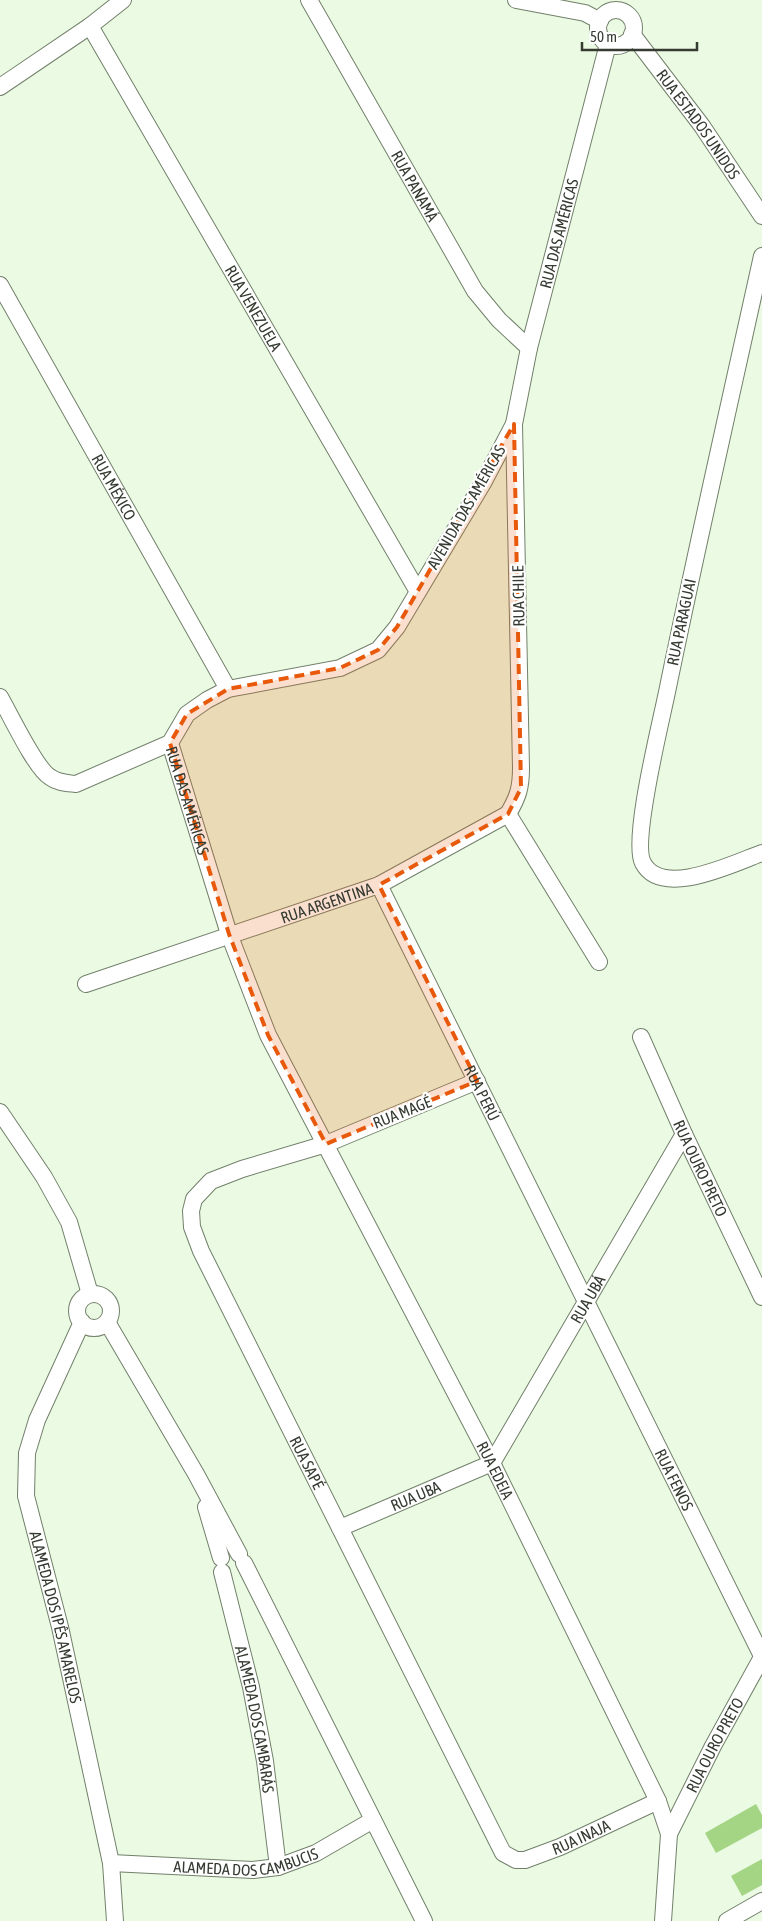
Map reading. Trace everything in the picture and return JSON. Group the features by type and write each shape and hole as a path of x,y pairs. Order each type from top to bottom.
{"street":[{"path":"0,87 90,26 123,0"},
{"path":"516,0 585,13 600,22"},
{"name":"RUA PANAMÁ","path":"314,4 475,291 499,320 529,348"},
{"path":"617,4 630,17 632,22 632,34 625,43 620,45 608,44 600,37 600,22 604,14 617,4"},
{"name":"RUA VENEZUELA","path":"90,26 417,590"},
{"name":"RUA ESTADOS UNIDOS","path":"632,34 702,126 762,216"},
{"name":"RUA DAS AMÉRICAS","path":"514,424 529,348 608,44"},
{"name":"RUA PARAGUAI","path":"762,256 693,564 642,818 640,846 643,863 648,869 654,874 672,880 710,872 762,853"},
{"name":"RUA MÉXICO","path":"0,285 228,689"},
{"name":"AVENIDA DAS AMÉRICAS","path":"417,590 483,483 514,424"},
{"name":"RUA CHILE","path":"508,814 521,788 522,768 514,424"},
{"name":"RUA DAS AMÉRICAS","path":"326,1144 268,1035 228,934 170,744 187,714 207,700 228,689 340,668 378,650 388,639 417,590"},
{"path":"0,697 37,761 49,777 62,783 76,784 170,744"},
{"path":"508,814 599,962"},
{"name":"RUA ARGENTINA","path":"86,984 228,934 379,886 508,814"},
{"name":"RUA PERÚ","path":"379,886 587,1302"},
{"name":"RUA OURO PRETO","path":"641,1037 684,1134 762,1298"},
{"name":"RUA MAGÉ","path":"326,1144 477,1081"},
{"path":"0,1112 44,1178 69,1222 90,1294 104,1296 109,1302 111,1315 107,1322 95,1328 82,1322"},
{"name":"RUA UBÁ","path":"492,1463 684,1134"},
{"name":"RUA EDEIA","path":"326,1144 492,1463 658,1801"},
{"name":"RUA SAPÉ","path":"326,1144 242,1169 211,1181 194,1199 191,1211 192,1227 201,1251 502,1853"},
{"name":"ALAMEDA DOS IPÊS AMARELOS","path":"90,1294 79,1303 77,1310 82,1322 36,1420 27,1453 26,1496 60,1627 111,1863 115,1921"},
{"name":"RUA FENOS","path":"587,1302 762,1656"},
{"path":"107,1322 196,1474 241,1558 424,1921"},
{"name":"RUA UBA","path":"340,1528 492,1463"},
{"name":"ALAMEDA DOS CAMBARÁS","path":"196,1474 221,1565 255,1706 265,1761 278,1867"},
{"path":"221,1565 229,1552 241,1558"},
{"name":"RUA OURO PRETO","path":"669,1834 713,1746 762,1656"},
{"name":"RUA OURO PRETO","path":"658,1801 669,1834 663,1921"},
{"name":"RUA INAJA","path":"502,1853 516,1860 539,1856 658,1801"},
{"name":"ALAMEDA DOS CAMBUCIS","path":"111,1863 253,1870 278,1867 316,1853 373,1820"},
{"path":"727,1921 762,1901"}],"highlighted area":[{"path":"514,424 521,788 508,814 379,885 477,1081 326,1144 268,1035 229,934 170,743 187,714 228,689 340,668 378,650 397,627"}],"green space":[{"path":"756,1804 762,1815 762,1828 716,1853 705,1833"},
{"path":"762,1859 762,1885 742,1896 731,1876"}]}
